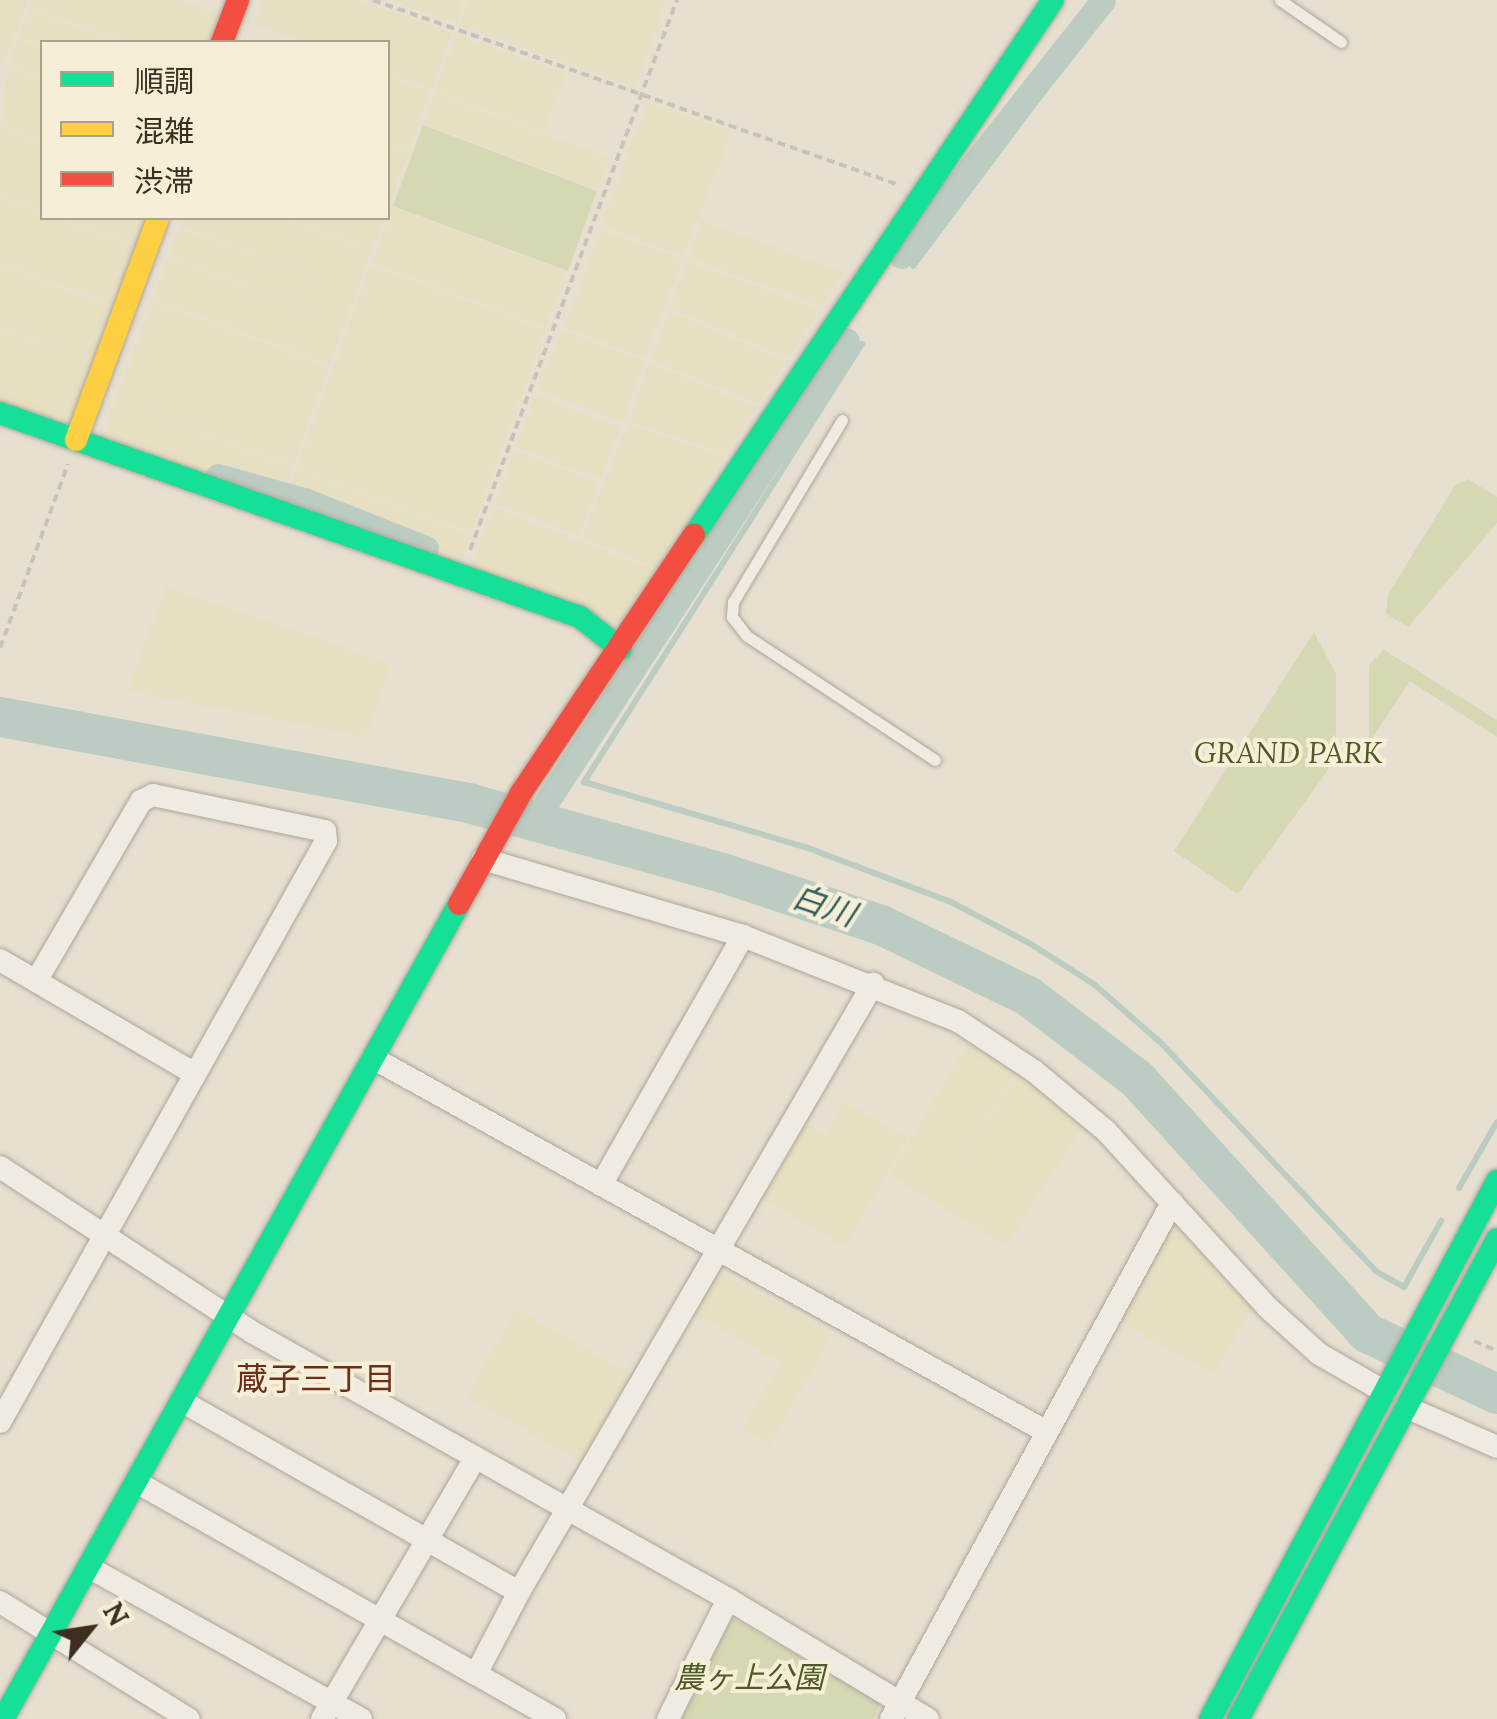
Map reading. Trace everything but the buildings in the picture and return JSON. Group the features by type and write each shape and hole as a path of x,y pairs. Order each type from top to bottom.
{"street":[{"path":"223,40 238,0"},
{"path":"3,1719 231,1319 521,793 1052,0"},
{"path":"79,432 157,220"},
{"path":"0,412 79,432 580,617 621,648"},
{"path":"0,1422 8,1388 106,1236 326,841 325,831 153,795 141,801 36,980"},
{"path":"488,849 742,936 958,1021 1034,1070 1106,1131 1266,1307 1319,1354 1388,1384"},
{"path":"600,1184 742,936"},
{"path":"0,960 194,1074"},
{"path":"476,1674 519,1592 570,1514 872,984"},
{"path":"373,1058 1044,1431"},
{"path":"0,1167 231,1319 570,1514 728,1598 896,1709 928,1719"},
{"path":"1210,1719 1497,1182"},
{"path":"896,1709 1044,1431 1172,1203"},
{"path":"1238,1719 1497,1239"},
{"path":"1412,1397 1497,1446"},
{"path":"182,1402 519,1592"},
{"path":"326,1710 475,1458"},
{"path":"138,1482 555,1719"},
{"path":"90,1568 326,1710 361,1719"},
{"path":"668,1719 728,1598"},
{"path":"0,1602 189,1719"}],"lane":[{"path":"1280,0 1341,42"},
{"path":"842,420 733,602 732,616 746,636 935,760"}],"path":[{"path":"373,0 923,193"},
{"path":"462,573 677,0"},
{"path":"0,648 79,432"}],"shaded area":[{"path":"0,0 28,0 4,64 0,62"},
{"path":"33,0 179,0 222,16 213,40 120,40 30,7"},
{"path":"264,0 358,0 452,33 431,90 390,75 390,40 299,40 255,24"},
{"path":"392,0 464,0 456,23"},
{"path":"469,0 667,0 635,88 460,25"},
{"path":"29,9 114,40 40,40 40,45 19,37"},
{"path":"456,35 566,74 544,132 435,91"},
{"path":"18,39 40,47 40,77 8,65"},
{"path":"8,67 40,79 40,140 0,125"},
{"path":"390,77 430,92 409,150 390,143 390,111 411,117 390,109"},
{"path":"434,93 609,158 598,189 423,124"},
{"path":"647,102 733,131 683,256 601,225"},
{"path":"0,127 40,142 40,210 0,195"},
{"path":"390,145 409,151 390,203"},
{"path":"0,197 40,212 40,220 62,220 137,248 115,306 0,263"},
{"path":"393,207 567,272 546,328 372,263"},
{"path":"66,220 147,220 137,246"},
{"path":"182,220 286,220 371,251 330,365 153,299 169,258 336,319 169,256 179,228 340,287 180,226"},
{"path":"291,220 383,220 372,250"},
{"path":"701,221 844,272 822,306 688,258"},
{"path":"601,230 683,260 645,357 564,328"},
{"path":"687,261 821,310 788,358 670,308"},
{"path":"0,265 114,308 70,428 0,402 0,330 71,355 0,328"},
{"path":"371,265 546,330 471,533 296,468"},
{"path":"153,301 329,367 293,466 131,407 292,468 279,502 103,436"},
{"path":"669,311 786,362 759,404 651,360"},
{"path":"562,331 644,361 622,423 537,390"},
{"path":"649,363 756,407 726,455 630,421"},
{"path":"536,395 621,428 600,480 516,447"},
{"path":"628,424 724,457 657,568 582,538"},
{"path":"515,451 599,483 579,536 495,503"},
{"path":"296,469 470,535 458,568 283,503"},
{"path":"493,507 656,571 621,624 471,566"},
{"path":"165,587 392,664 365,737 128,691"},
{"path":"969,1042 1015,1074 954,1174 1017,1075 1083,1127 1006,1246 889,1175"},
{"path":"844,1101 908,1138 845,1247 762,1199 805,1124 825,1135"},
{"path":"1173,1224 1252,1308 1214,1375 1120,1322"},
{"path":"718,1271 833,1334 770,1445 742,1429 780,1363 695,1314"},
{"path":"516,1309 633,1375 584,1463 466,1397"}],"green space":[{"path":"423,125 597,191 568,271 393,206"},
{"path":"1468,479 1497,497 1497,523 1408,627 1386,614 1388,594 1455,486"},
{"name":"GRAND PARK","path":"1314,632 1336,674 1336,745 1328,770 1238,894 1174,851"},
{"path":"1384,650 1497,720 1497,737 1410,681 1369,743 1369,665"},
{"name":"農ヶ上公園","path":"732,1618 881,1702 873,1719 677,1719"}],"waterway":[{"path":"901,256 1103,0"},
{"path":"913,266 1112,0"},
{"path":"535,820 847,340"},
{"path":"862,344 584,782 808,848 951,902 1031,944 1095,985 1162,1044 1377,1272 1404,1287 1441,1221"},
{"path":"218,476 304,500 426,548"},
{"name":"白川","path":"0,717 472,804 726,874 881,925 1028,996 1137,1079 1367,1333 1497,1394"},
{"path":"1459,1188 1497,1122"}],"traffic: fast":[{"path":"694,535 1053,0"},
{"path":"0,413 580,617 621,649"},
{"path":"3,1719 459,904"},
{"path":"1210,1719 1497,1181"},
{"path":"1238,1719 1497,1239"}],"traffic: slow":[{"path":"76,440 157,220"}],"traffic: jam":[{"path":"223,40 238,0"},
{"path":"459,904 521,793 694,535"}],"district":[{"name":"蔵子三丁目","path":"316,1379"}]}
